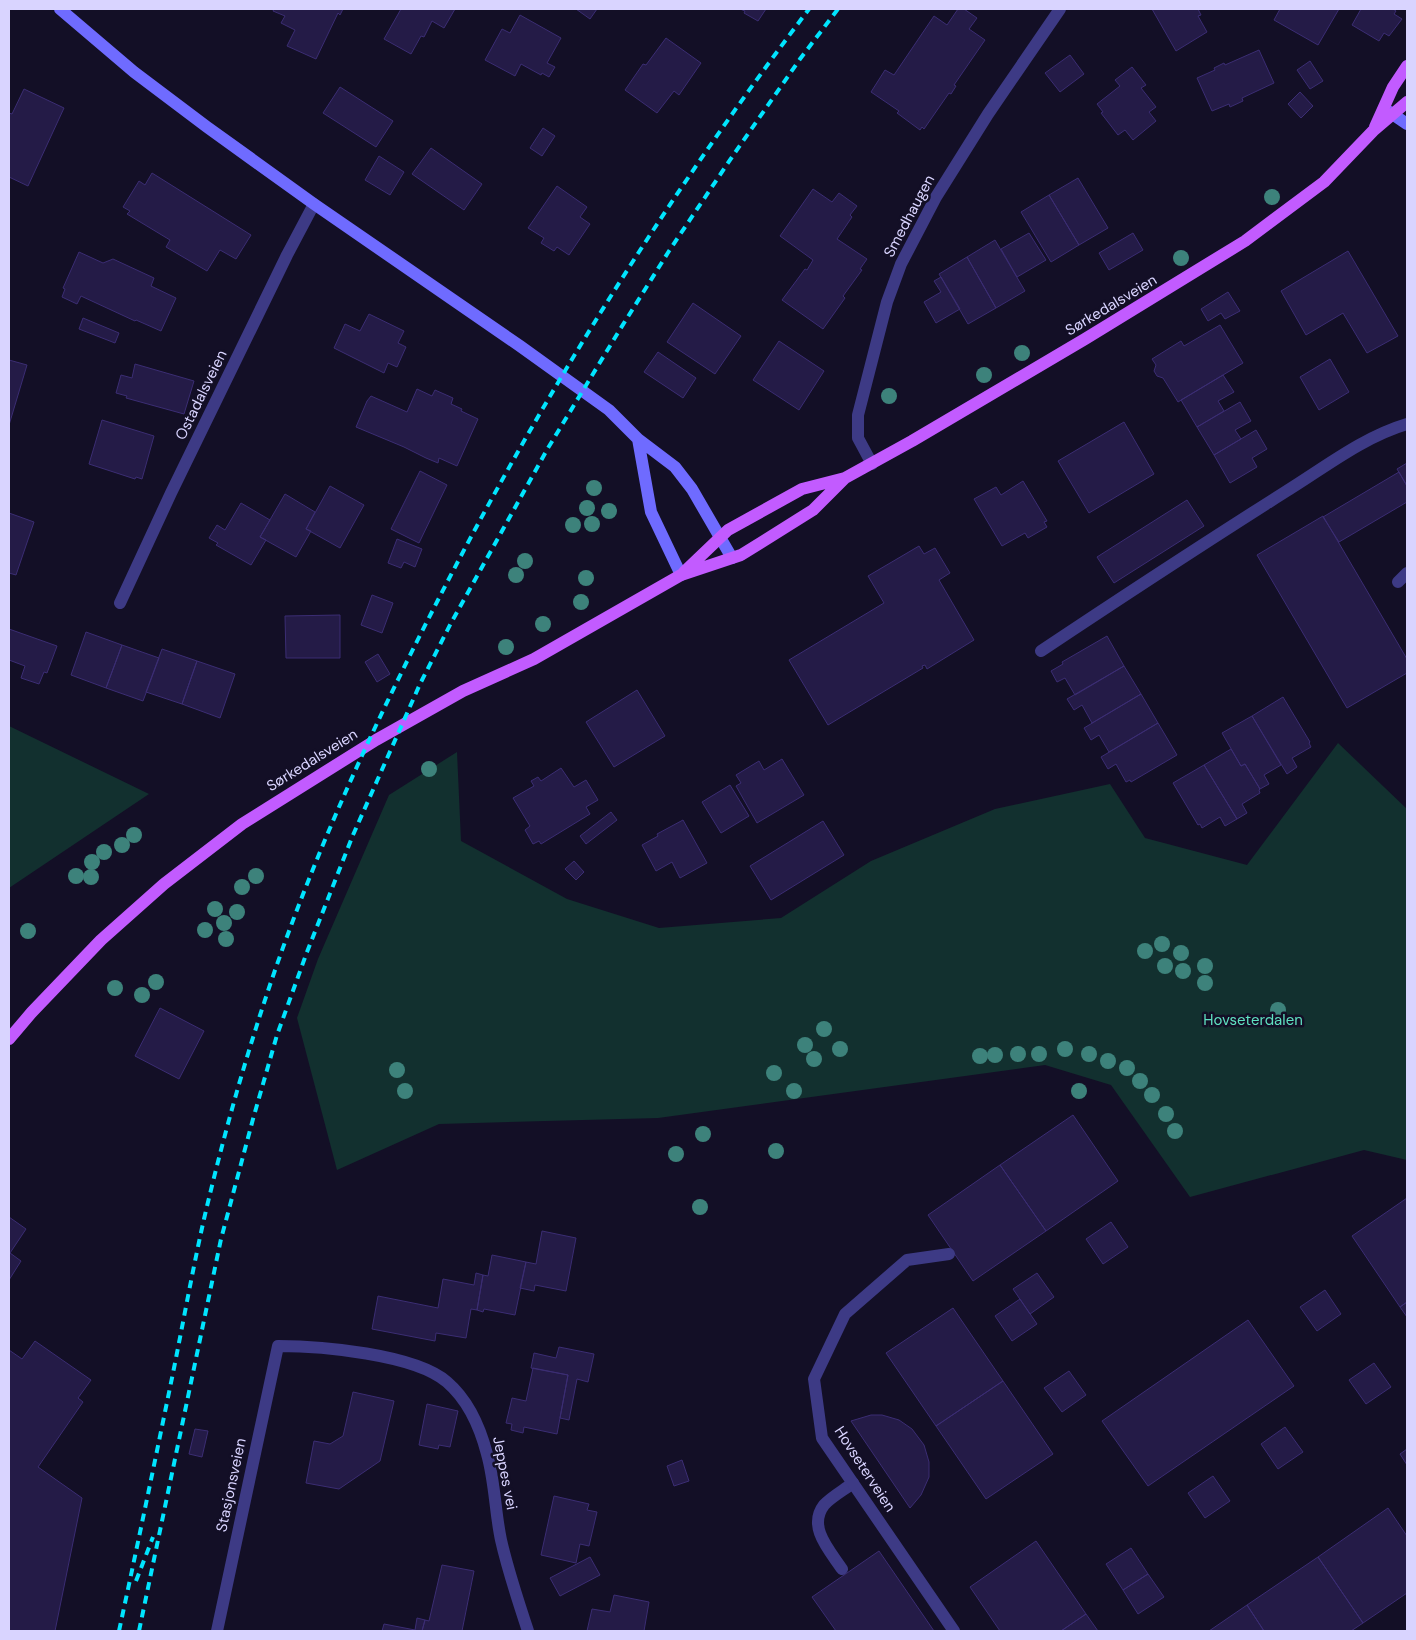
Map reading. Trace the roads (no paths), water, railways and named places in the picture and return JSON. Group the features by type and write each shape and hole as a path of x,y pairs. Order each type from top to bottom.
{"main road":[{"path":"1388,111 1393,87 1406,71"},
{"name":"Sørkedalsveien","path":"681,575 728,530 802,489 845,478 872,464 947,422 1246,241 1324,182 1373,131 1388,111 1407,102"},
{"name":"Sørkedalsveien","path":"9,1040 73,968 101,940 164,884 242,824 376,740 463,691 534,659 681,575 732,558 762,542 813,510 845,478"}],"street":[{"path":"60,9 163,94 314,204 609,410 638,439 675,467 692,489 732,558"},
{"name":"Smedhaugen","path":"872,464 858,438 858,415 887,302 901,264 936,197 988,114 1060,9"},
{"path":"1388,111 1407,124"},
{"name":"Ostadalsveien","path":"120,603 175,484 287,255 314,204"},
{"path":"1041,651 1196,549 1356,448 1407,424"},
{"path":"638,439 651,512 681,575"},
{"name":"Hovseterveien","path":"949,1254 907,1260 845,1314 814,1379 822,1438 954,1631"},
{"name":"Stasjonsveien","path":"217,1631 278,1346"},
{"name":"Jeppes vei","path":"278,1346 308,1346 362,1353 412,1364 430,1371 447,1382 472,1413 488,1455 501,1539 528,1631"},
{"path":"842,1569 817,1528 818,1517 824,1505 853,1483"}],"railway":[{"path":"119,1631 200,1237 228,1123 274,973 315,864 386,704 438,600 521,446 611,296 658,223 757,79 809,9"},
{"path":"139,1631 221,1239 253,1119 277,1035 353,835 420,684 451,623 548,448 669,251 800,59 838,9"},
{"path":"136,1581 153,1537"}],"park label":[{"name":"Hovseterdalen","path":"1253,1020"}]}
